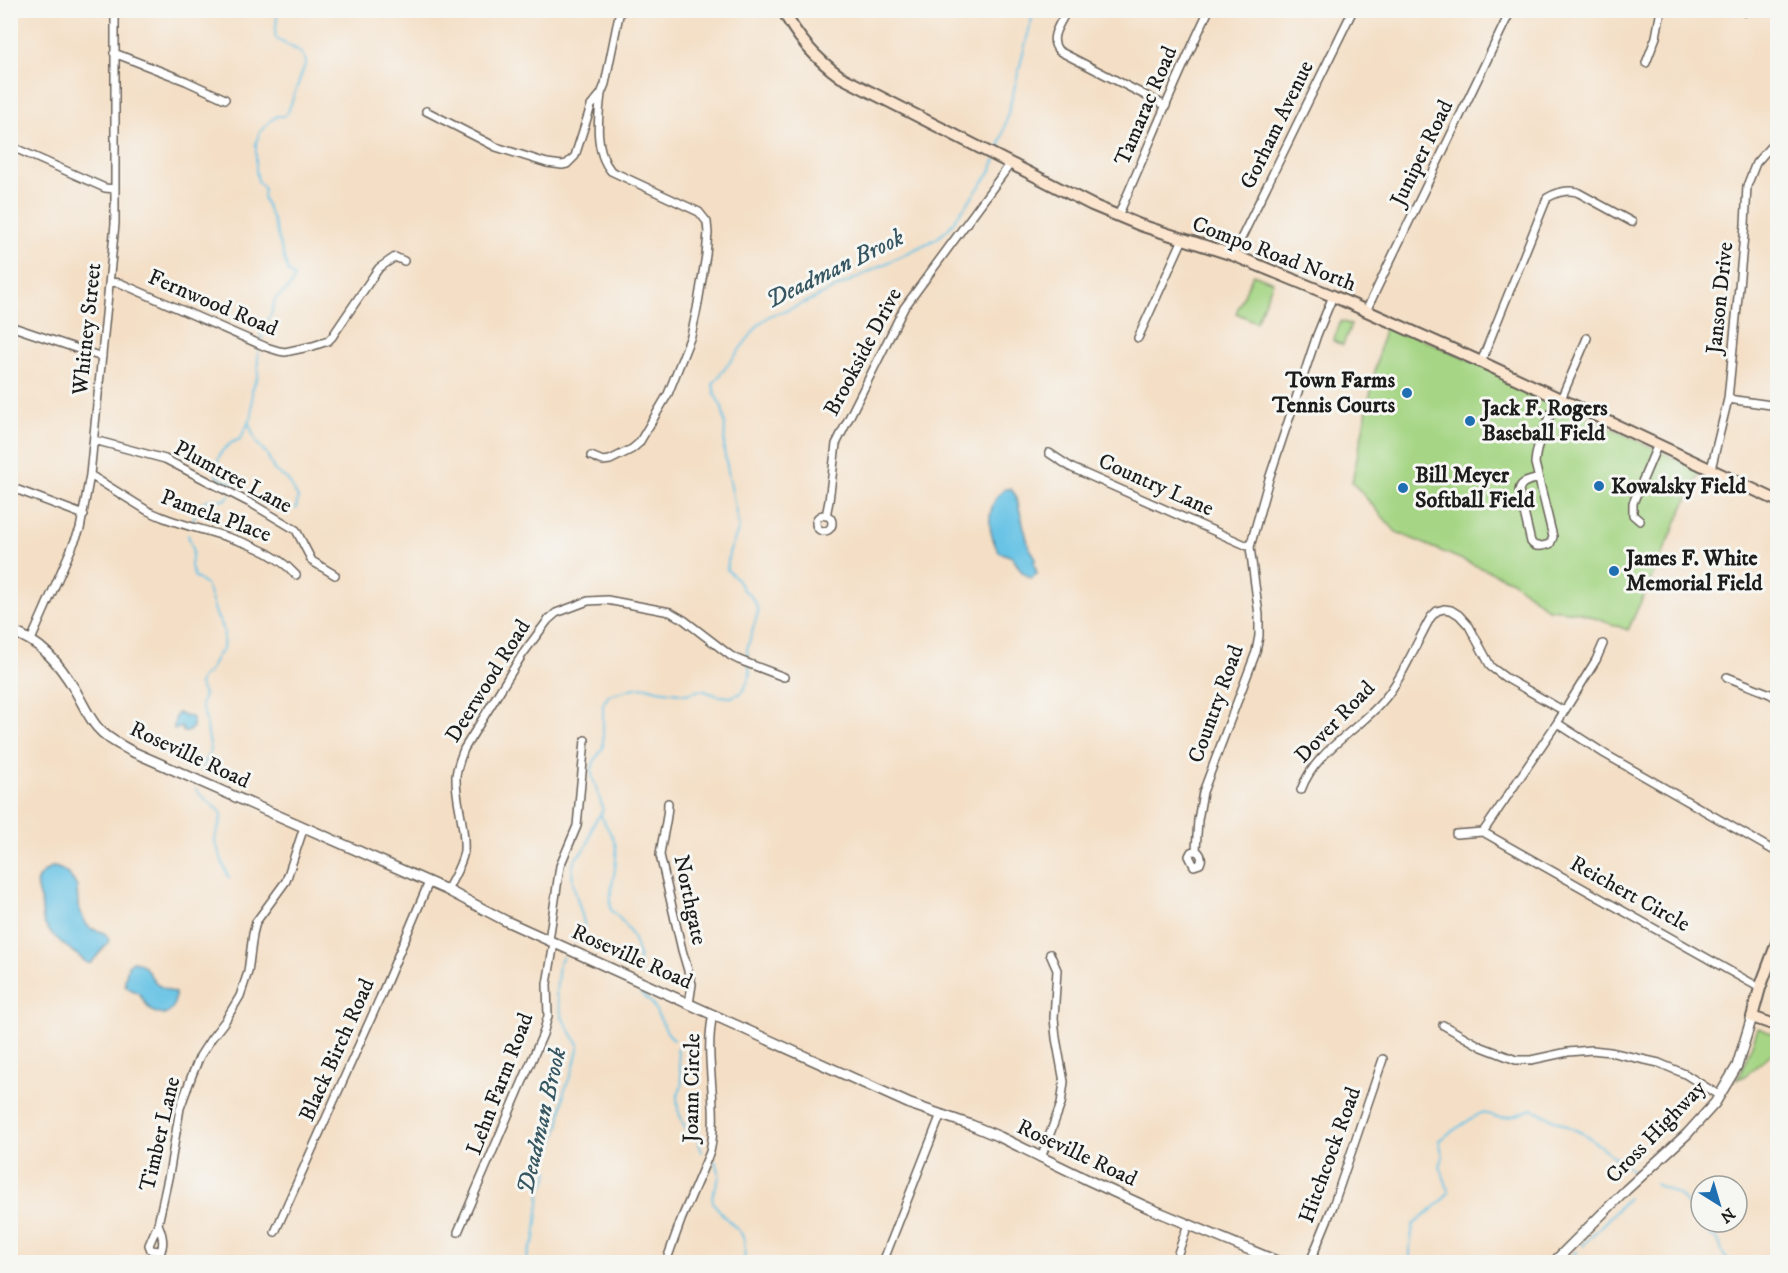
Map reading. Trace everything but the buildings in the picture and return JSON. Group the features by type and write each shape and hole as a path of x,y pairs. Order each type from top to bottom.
{"main road":[{"name":"Compo Road North","path":"785,11 806,47 841,77 1092,205 1233,255 1333,296 1560,398 1778,501"},
{"name":"Cross Highway","path":"1752,1017 1778,940"},
{"path":"1752,1017 1778,1026"}],"street":[{"name":"Whitney Street","path":"31,640 74,545 84,515 90,475 115,224 115,10"},
{"path":"591,456 603,461 610,460 632,449 639,443 668,394 693,327 708,233 706,222 699,212 611,171 604,160 597,123 601,94 620,10"},
{"path":"1067,10 1053,38 1059,51 1167,106"},
{"name":"Tamarac Road","path":"1118,216 1184,62 1209,10"},
{"name":"Gorham Avenue","path":"1233,255 1353,10"},
{"name":"Juniper Road","path":"1366,311 1511,10"},
{"path":"1646,63 1656,38 1661,10"},
{"path":"114,53 225,99"},
{"path":"426,111 496,147 547,163 562,165 567,164 575,156 591,106 601,94"},
{"name":"Janson Drive","path":"1711,469 1728,399 1748,186 1756,163 1778,138"},
{"path":"10,146 105,188 115,189"},
{"name":"Brookside Drive","path":"826,516 830,501 836,444 904,308 1002,159"},
{"path":"1481,362 1547,198 1568,190 1577,192 1632,222"},
{"path":"1138,338 1183,239"},
{"name":"Fernwood Road","path":"110,282 120,283 266,347 285,352 327,341 379,268 395,257 404,261"},
{"name":"Country Road","path":"1196,850 1203,792 1256,652 1259,636 1259,615 1250,547 1269,479 1317,335 1333,296"},
{"path":"10,327 102,357"},
{"path":"1539,478 1522,483 1519,487 1531,542 1538,547 1550,544 1553,537 1539,478 1535,464 1538,441 1587,338"},
{"path":"1728,399 1778,406"},
{"name":"Plumtree Lane","path":"94,440 165,459 254,505 296,530 312,561 335,575"},
{"path":"1640,521 1633,515 1633,503 1659,444"},
{"name":"Country Lane","path":"1049,453 1072,468 1250,547"},
{"name":"Pamela Place","path":"90,475 148,511 262,550 286,564 296,575"},
{"path":"10,487 84,515"},
{"name":"Deerwood Road","path":"447,891 464,854 464,835 456,775 464,748 522,655 552,615 588,601 607,600 664,610 684,620 722,650 748,664 784,677"},
{"name":"Dover Road","path":"1301,790 1306,777 1316,764 1383,702 1431,617 1437,611 1451,610 1466,620 1491,667 1564,711"},
{"name":"Roseville Road","path":"10,631 42,647 58,666 88,714 106,736 121,746 429,882 551,942 910,1104 1000,1137 1139,1204 1279,1263"},
{"path":"1456,834 1483,832 1557,723 1596,660 1603,644"},
{"path":"1727,677 1778,699"},
{"path":"1557,723 1605,754 1778,853"},
{"name":"Lehn Farm Road","path":"458,1232 543,1034 548,1016 546,984 560,866 577,826 585,740"},
{"name":"Northgate","path":"668,803 666,829 661,842 660,855 692,984 689,1004"},
{"name":"Timber Lane","path":"160,1251 149,1248 150,1239 158,1224 180,1108 200,1056 240,996 248,972 252,934 256,922 286,881 304,827"},
{"name":"Reichert Circle","path":"1483,832 1760,988"},
{"name":"Black Birch Road","path":"275,1232 380,998 429,882"},
{"path":"1041,1158 1061,1104 1064,1082 1054,1018 1057,970 1050,954"},
{"name":"Joann Circle","path":"666,1263 712,1142 714,1121 709,1030 713,1014"},
{"name":"Cross Highway","path":"1554,1263 1626,1190 1688,1134 1719,1096 1739,1061 1752,1017"},
{"path":"1443,1025 1482,1047 1516,1060 1531,1060 1568,1052 1592,1050 1659,1063 1685,1074 1719,1096"},
{"name":"Hitchcock Road","path":"1310,1263 1333,1206 1383,1059"},
{"path":"883,1263 941,1114"},
{"name":"Timber Lane","path":"156,1263 164,1242 158,1224"},
{"path":"1175,1263 1188,1224"}],"green space":[{"path":"1253,274 1273,282 1256,322 1236,313"},
{"path":"1341,321 1351,325 1343,345 1333,341"},
{"path":"1385,323 1490,369 1700,471 1628,630 1578,612 1548,609 1512,581 1396,532 1352,482"},
{"path":"1758,1028 1777,1035 1777,1049 1746,1075 1736,1080 1743,1068"}],"water":[{"path":"1005,489 1011,489 1016,496 1029,547 1036,558 1034,563 1037,574 1031,578 1022,572 1012,557 999,552 992,536 991,511 994,502"},
{"path":"178,713 193,718 193,727 188,732 183,732 182,727 174,730 175,717"},
{"path":"52,867 64,871 75,883 78,905 85,923 90,928 104,933 109,940 91,963 87,963 58,940 44,922 36,885 41,874"},
{"path":"133,961 141,964 157,984 175,993 173,1006 164,1015 151,1011 138,993 126,986 128,965"}],"waterway":[{"path":"262,339 261,333 272,312 275,299 287,290 294,277 288,271 273,220 263,197 264,189 258,181 256,143 260,132 270,121 288,112 306,62 297,50 275,37 277,17 275,10"},
{"name":"Deadman Brook","path":"998,153 1034,10"},
{"name":"Deadman Brook","path":"574,942 581,938 585,931 573,882 574,863 586,847 593,825 603,809 591,772 603,747 603,704 609,695 647,687 686,694 701,690 731,697 744,690 750,675 747,649 758,612 749,594 727,570 729,553 739,528 724,451 725,423 722,407 715,395 713,384 760,323 771,315 813,299 936,239 948,229 989,174 996,159"},
{"path":"237,485 222,480 215,472 222,451 240,439 252,416 252,389 258,376 258,350"},
{"path":"248,421 256,442 267,454 274,470 288,480 298,498 296,509"},
{"path":"192,524 198,505 211,499 225,500 230,495"},
{"path":"188,535 193,549 191,566 194,576 207,586 224,632 223,649 208,673 201,678 199,685 204,694 201,706 211,751 201,770"},
{"path":"196,789 202,797 221,812 215,843 229,878"},
{"path":"601,815 614,840 616,849 611,910 625,924 634,939 639,956 640,975"},
{"name":"Deadman Brook","path":"526,1262 535,1239 540,1193 549,1172 545,1165 560,1122 564,1092 579,1046 563,1019 556,994 559,963 563,957"},
{"path":"640,988 640,993 651,1002 667,1032 674,1040"},
{"path":"677,1048 682,1085 677,1097 678,1110 686,1131 697,1138 702,1152"},
{"path":"1410,1262 1413,1225 1437,1206 1449,1192 1440,1166 1443,1157 1439,1140 1479,1114 1506,1117 1532,1109 1584,1134 1633,1171"},
{"path":"715,1161 719,1179 713,1192 713,1202 742,1236 745,1250 744,1262"},
{"path":"1655,1184 1681,1197 1706,1232 1718,1240 1724,1256 1733,1262"},
{"path":"1583,1245 1628,1198"},
{"path":"1566,1262 1577,1251"}],"place":[{"name":"Town Farms Tennis Courts","path":"1407,393"},
{"name":"Jack F. Rogers Baseball Field","path":"1470,421"},
{"name":"Kowalsky Field","path":"1599,486"},
{"name":"Bill Meyer Softball Field","path":"1403,488"},
{"name":"James F. White Memorial Field","path":"1614,571"}]}
